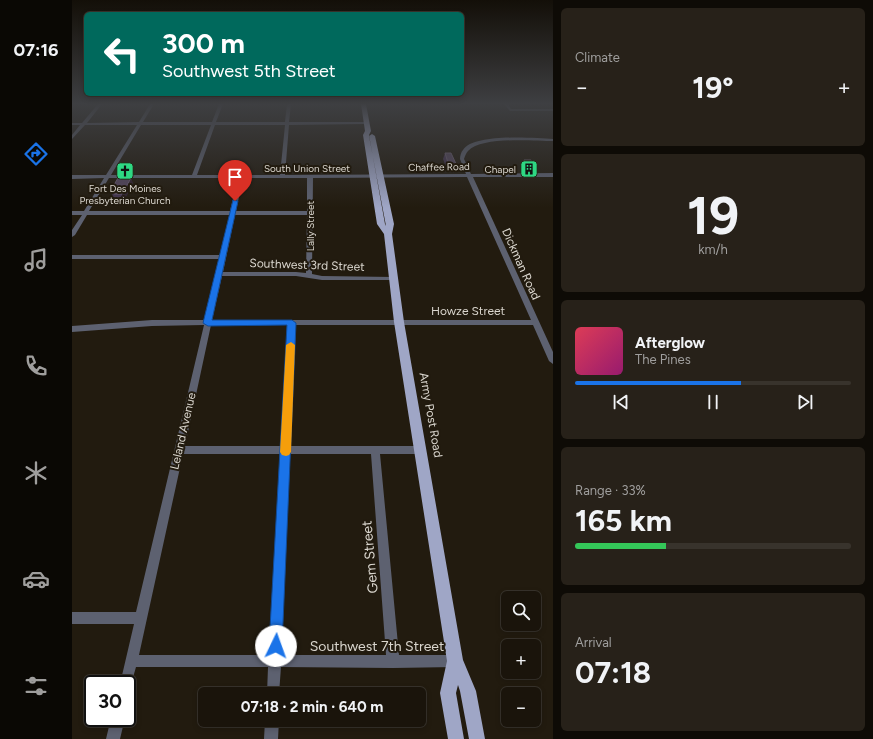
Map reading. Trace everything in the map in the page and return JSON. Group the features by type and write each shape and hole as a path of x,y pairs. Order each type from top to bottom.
{"main road":[{"name":"Army Post Road","path":"367,138 381,224 388,234 399,322 421,450 454,661 468,691 477,739"},
{"path":"373,138 390,224 388,234"},
{"name":"Army Post Road","path":"454,661 448,693 456,739"}],"street":[{"path":"72,235 131,138"},
{"path":"194,177 208,138"},
{"path":"282,177 286,138"},
{"name":"Dickman Road","path":"553,140 493,140 471,145 464,150 462,155 553,361"},
{"name":"Chaffee Road","path":"373,177 553,175"},
{"name":"South Union Street","path":"72,177 373,177"},
{"name":"Leland Avenue","path":"128,675 241,177"},
{"name":"Lally Street","path":"309,276 310,177"},
{"path":"72,213 310,213"},
{"path":"72,257 222,257"},
{"name":"Southwest 3rd Street","path":"219,274 296,274 322,278 394,278"},
{"name":"Howze Street","path":"72,329 140,323 536,322"},
{"path":"273,687 292,323"},
{"path":"179,450 421,450"},
{"name":"Gem Street","path":"375,450 393,662"},
{"path":"72,618 141,618"},
{"name":"Southwest 7th Street","path":"131,661 454,661"},
{"path":"113,739 116,727"},
{"path":"271,739 272,727"}],"building":[{"path":"445,153 451,153 457,166 449,166"},
{"path":"524,160 531,160 537,167 529,168"},
{"path":"118,178 131,178 122,194 114,194 114,190 111,190"}],"slow traffic":[{"path":"286,452 291,345"}],"place":[{"name":"Chapel","path":"529,169"},
{"name":"Fort Des Moines Presbyterian Church","path":"125,171"}],"route":[{"path":"235,201 208,323 292,323 276,646"}]}
